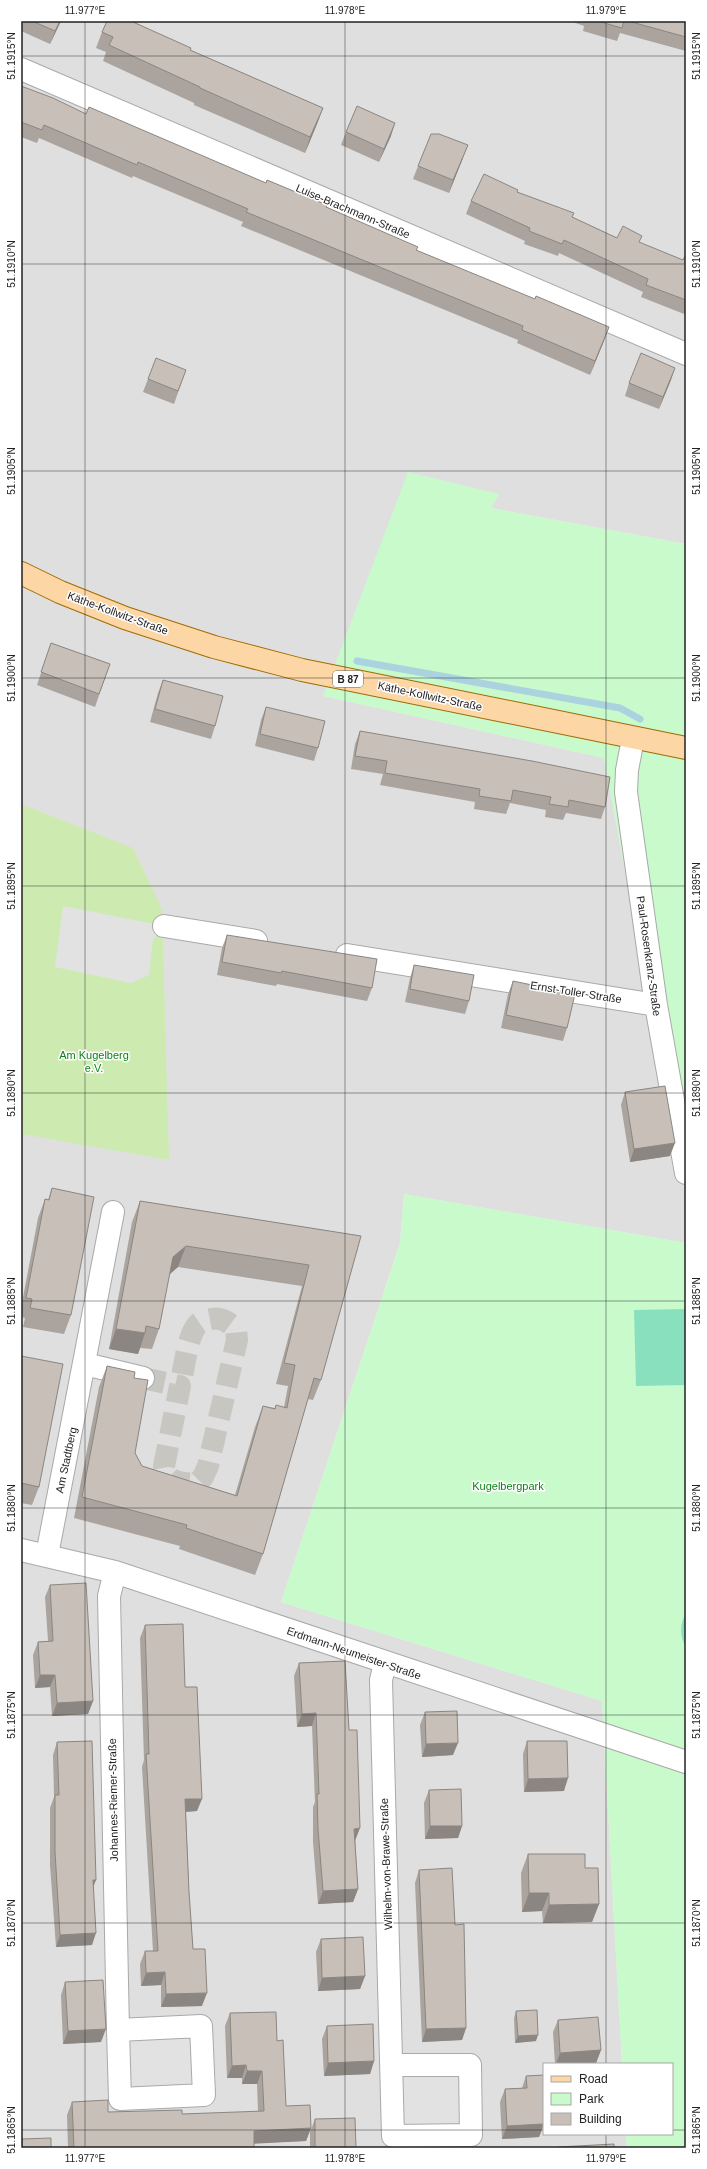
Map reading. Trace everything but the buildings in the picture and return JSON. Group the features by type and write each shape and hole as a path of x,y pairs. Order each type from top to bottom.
{"main road":[{"name":"Käthe-Kollwitz-Straße","path":"21,573 60,592 125,618 214,647 302,670 633,739 686,748"}],"street":[{"name":"Luise-Brachmann-Straße","path":"21,69 686,354"},
{"name":"Paul-Rosenkranz-Straße","path":"633,739 627,770 626,792 656,1005 686,1173"},
{"path":"164,926 273,943"},
{"name":"Ernst-Toller-Straße","path":"328,952 656,1005"},
{"name":"Am Stadtberg","path":"47,1555 85,1364 113,1212"},
{"path":"85,1364 144,1378"},
{"name":"Erdmann-Neumeister-Straße","path":"21,1550 115,1572 686,1762"},
{"name":"Johannes-Riemer-Straße","path":"115,1572 109,1596 118,2030 120,2099 204,2096 201,2026 118,2030"},
{"name":"Wilhelm-von-Brawe-Straße","path":"385,1663 381,1680 393,2136 470,2135 470,2065 392,2065"}],"shaded area":[{"path":"21,21 686,21 686,544 491,508 499,494 324,696 604,758 686,1200 686,1243 404,1194 400,1243 281,1602 602,1701 622,2063 543,2063 543,2135 626,2135 627,2148 21,2148"},
{"path":"63,906 164,926 153,939 149,975 131,983 55,967"},
{"path":"201,2026 204,2095 120,2099 118,2030"},
{"path":"392,2065 470,2065 471,2135 393,2136"}],"green space":[{"path":"408,472 499,494 491,508 686,544 686,1200 604,758 323,696"},
{"name":"Am Kugelberg e.V.","path":"21,804 133,848 162,909 169,1160 21,1134"},
{"name":"Kugelbergpark","path":"404,1194 686,1243 686,2148 627,2148 626,2135 673,2135 673,2063 622,2063 602,1701 281,1602 400,1243"},
{"path":"686,1309 686,1385 636,1386 634,1310"},
{"path":"686,1613 686,1646 682,1638 681,1630 682,1621"}],"waterway":[{"path":"357,661 620,708 640,719"}],"tunnel":[{"path":"143,1378 180,1386 164,1466 165,1472 171,1479 196,1484 203,1477 208,1466 237,1340 236,1329 233,1326 228,1322 218,1319 209,1319 197,1325 188,1345 180,1386"}]}
